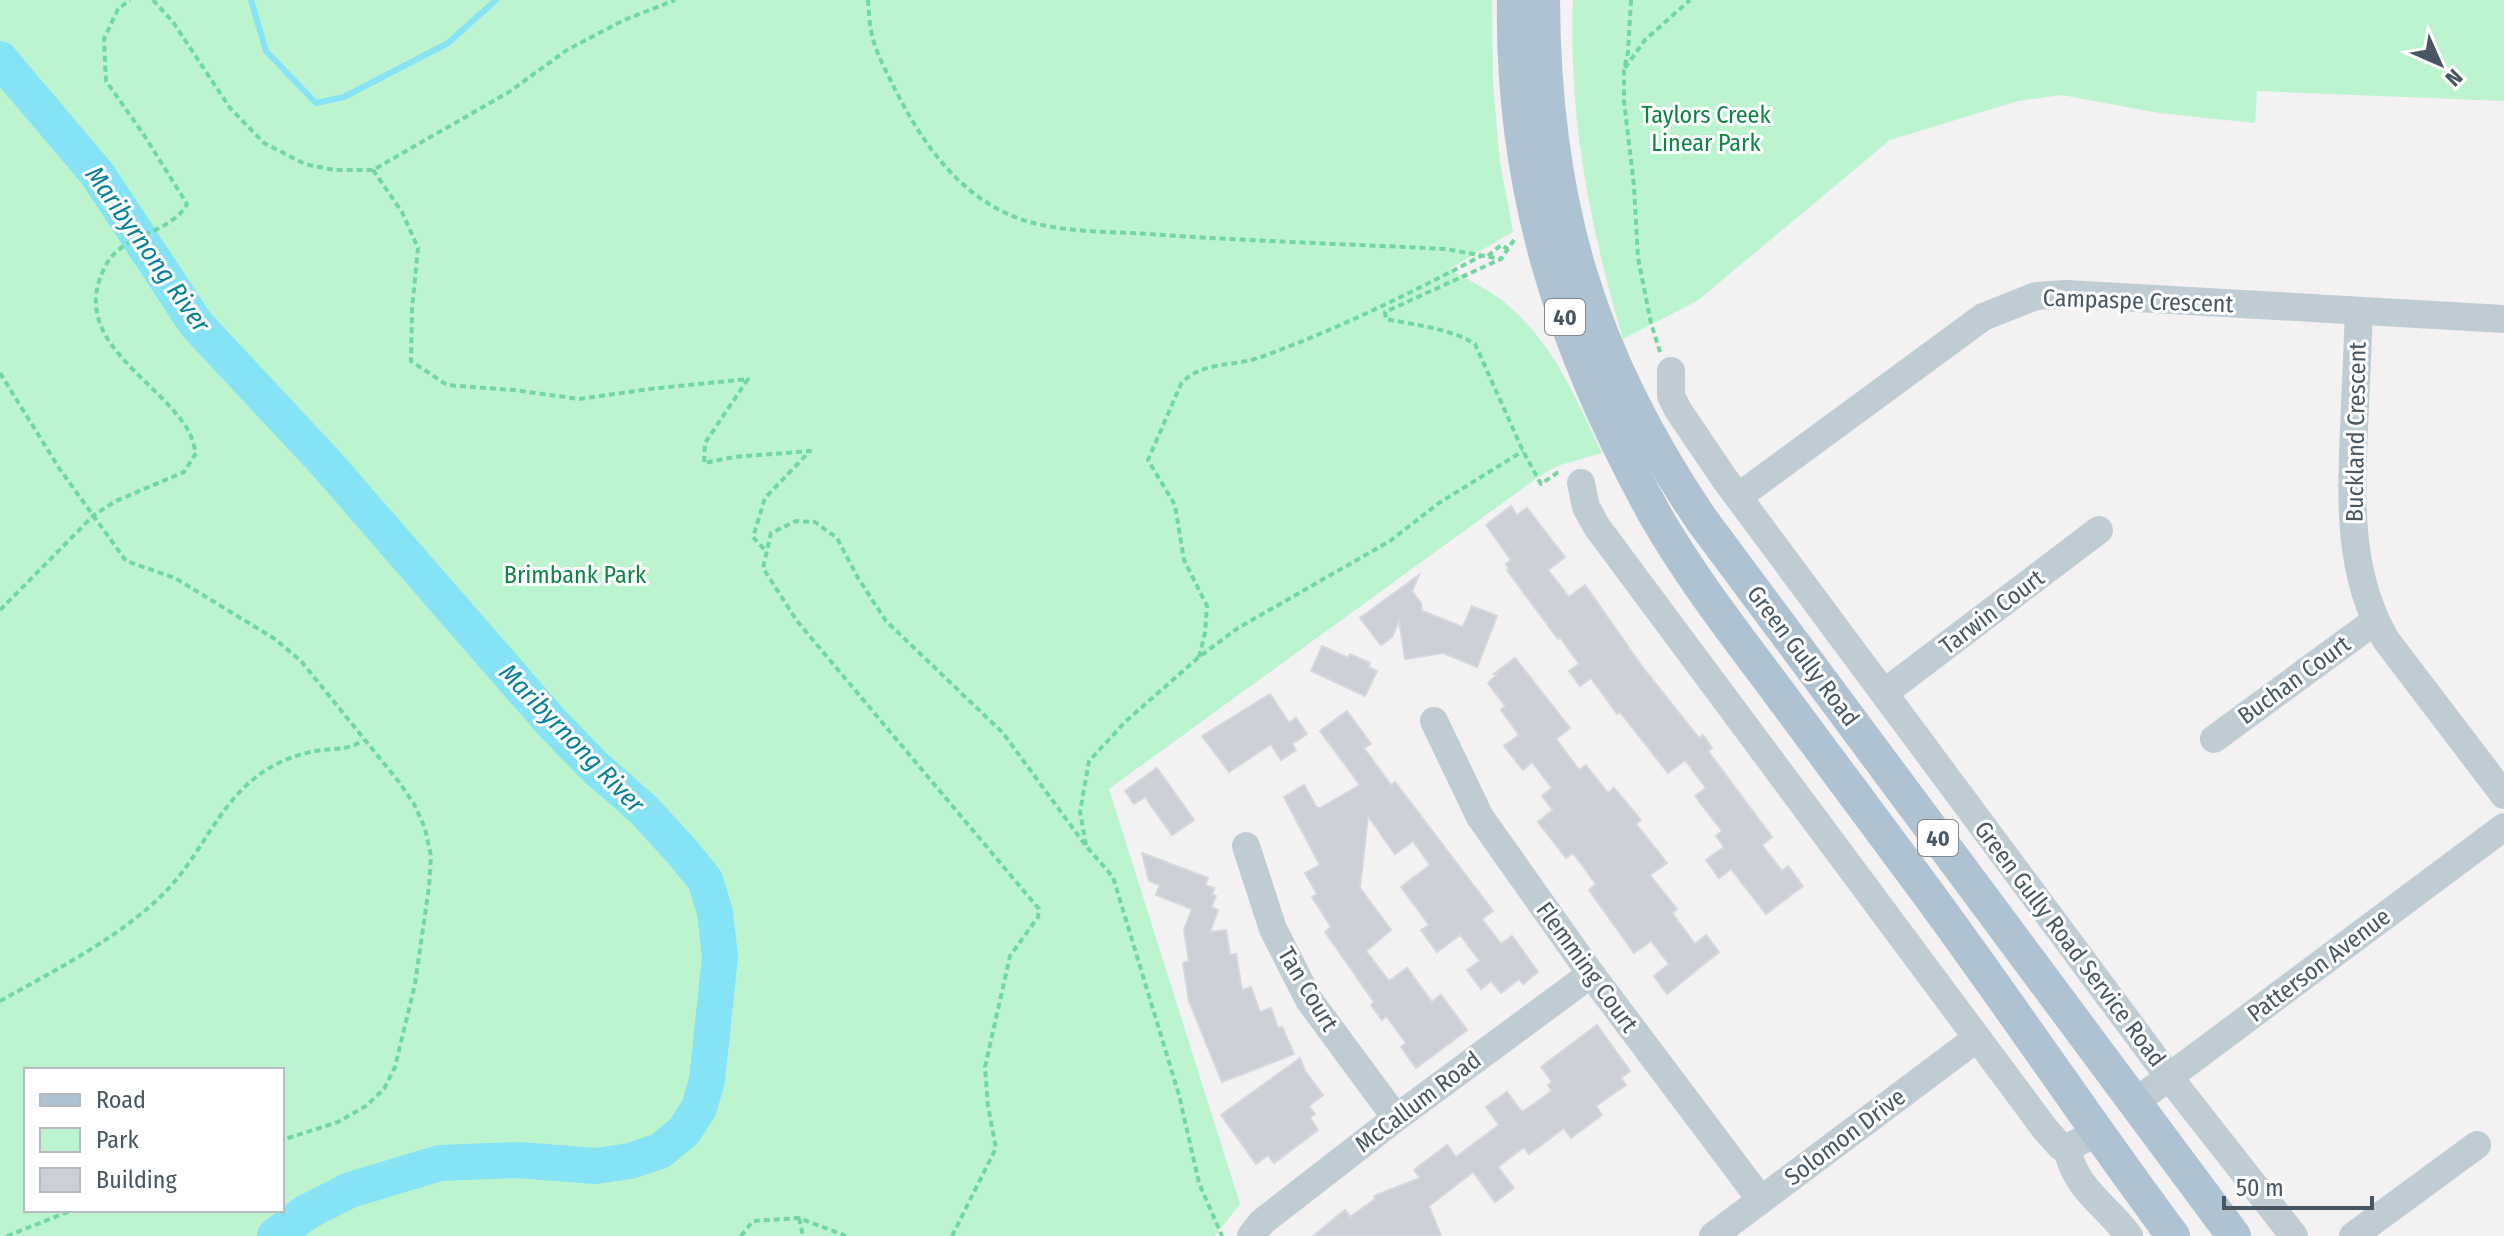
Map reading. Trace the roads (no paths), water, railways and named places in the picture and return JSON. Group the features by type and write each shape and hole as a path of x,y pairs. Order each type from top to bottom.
{"main road":[{"name":"Green Gully Road","path":"1514,0 1522,151 1543,254 1573,341 1655,515 1712,603 1962,939 2050,1063 2081,1140 2173,1236"},
{"name":"Green Gully Road","path":"1543,0 1543,63 1561,202 1577,267 1599,331 1641,423 1701,519 2234,1236"},
{"path":"2081,1140 2134,1103"}],"street":[{"name":"Campaspe Crescent","path":"1738,497 1983,317 2036,296 2067,294 2504,319"},
{"name":"Buckland Crescent","path":"2359,311 2352,471 2353,535 2363,588 2386,640 2504,795"},
{"name":"Green Gully Road Service Road","path":"1671,371 1671,396 1678,410 1738,497 2169,1077 2294,1236"},
{"path":"1581,483 1586,507 1597,527 2045,1129 2061,1147 2081,1140"},
{"name":"Tarwin Court","path":"1884,693 2099,530"},
{"name":"Buchan Court","path":"2214,739 2375,621"},
{"name":"Flemming Court","path":"1434,721 1480,817 1591,974 1761,1200"},
{"name":"Patterson Avenue","path":"2134,1103 2504,827"},
{"name":"Tan Court","path":"1246,846 1273,929 1309,1000 1396,1118"},
{"name":"McCallum Road","path":"1251,1236 1262,1222 1396,1118 1591,974"},
{"name":"Solomon Drive","path":"1713,1236 1977,1038"},
{"path":"2081,1140 2071,1168 2090,1195 2113,1214 2129,1236"},
{"path":"2353,1236 2477,1145"}],"waterway":[{"path":"251,0 266,51 316,103 344,97 448,43 496,0"},
{"name":"Maribyrnong River","path":"0,59 98,175 196,324 325,462 552,723 596,768 644,810 684,854 705,880 715,912 720,957 707,1080 699,1108 684,1131 660,1151 630,1161 595,1166 519,1160 440,1163 350,1190 305,1213 275,1236"}],"park label":[{"name":"Taylors Creek Linear Park","path":"1706,129"},
{"name":"Brimbank Park","path":"575,575"}]}
